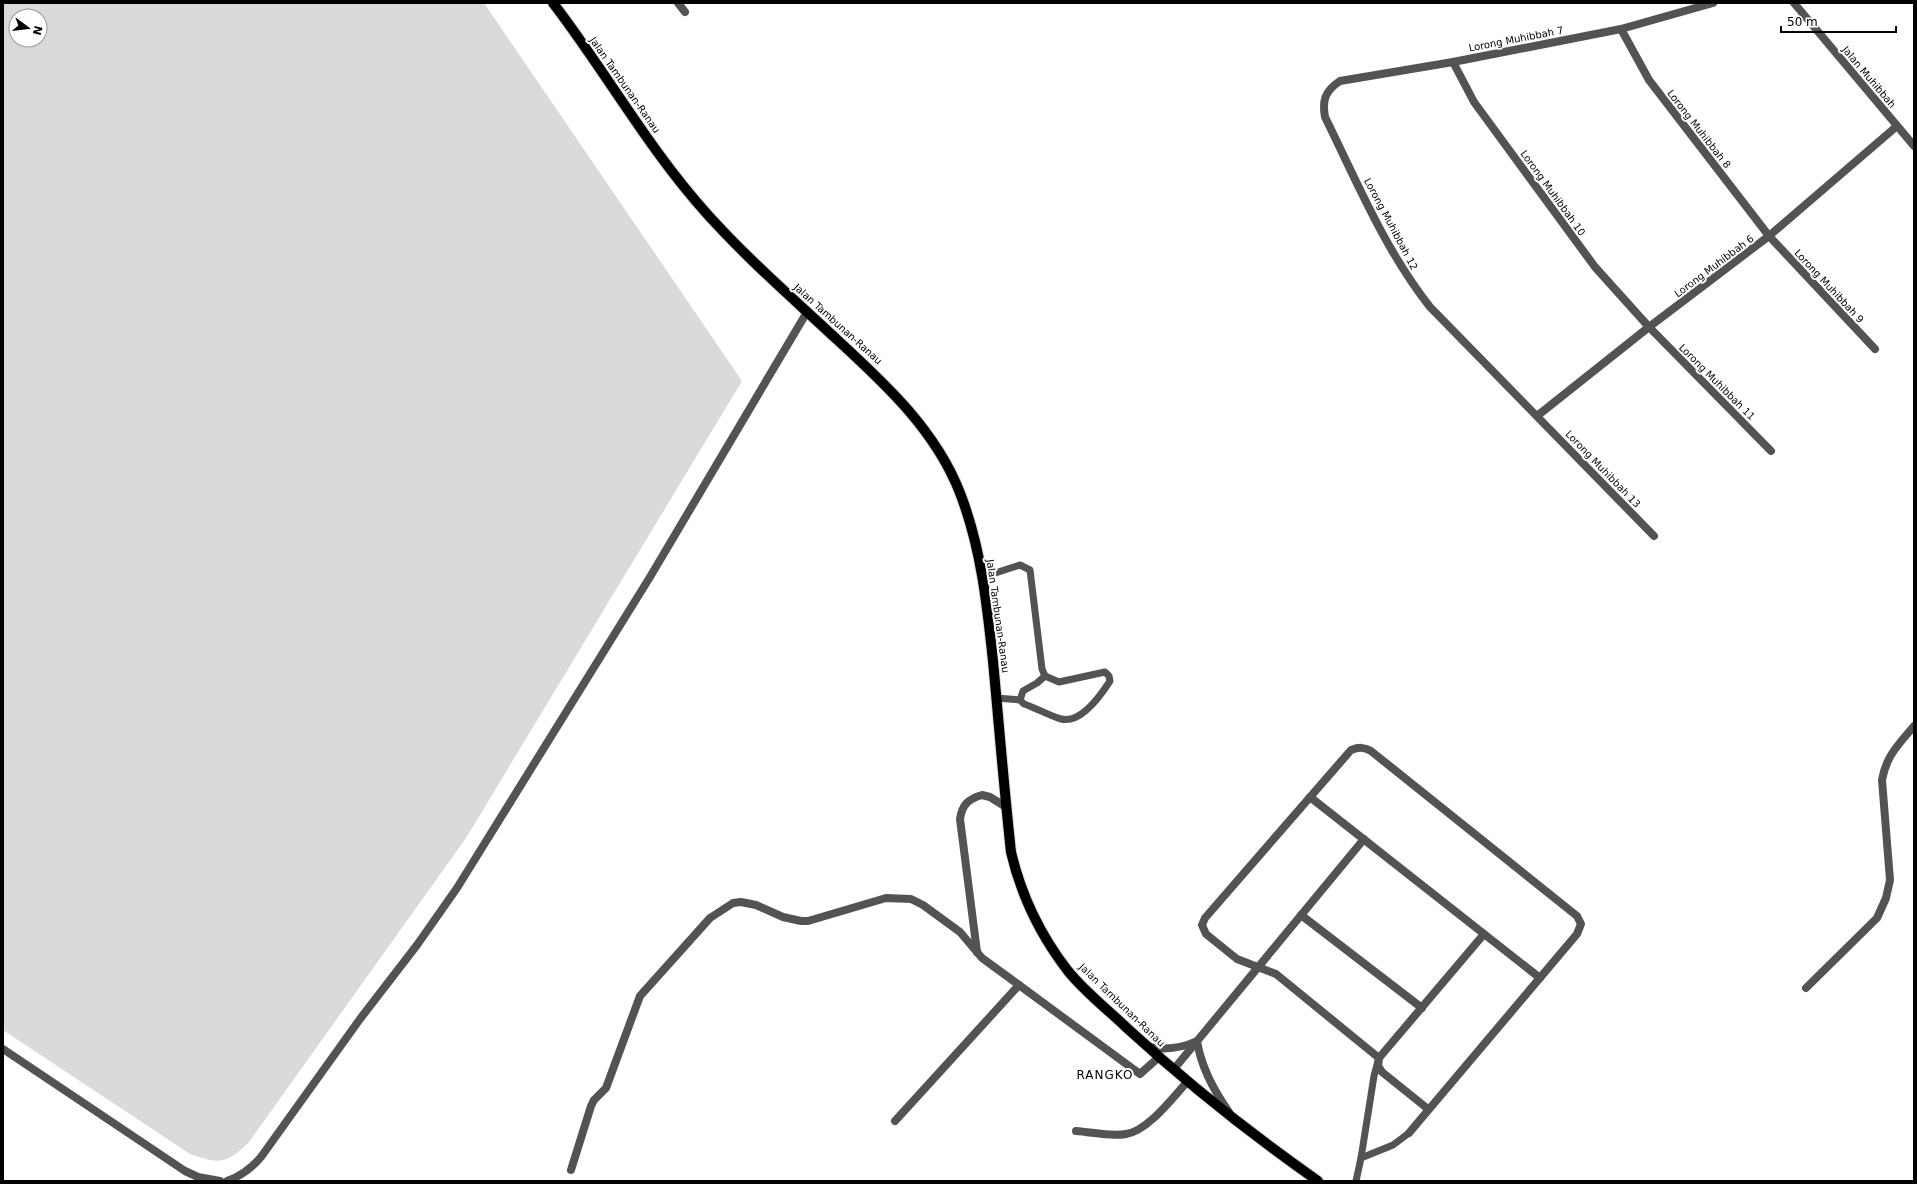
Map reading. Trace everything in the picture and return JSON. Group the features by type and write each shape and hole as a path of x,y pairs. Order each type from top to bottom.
{"main road":[{"name":"Jalan Tambunan-Ranau","path":"553,3 677,180 734,244 874,372 908,410 930,439 948,467 960,492 973,535 983,577 997,698 1011,852 1016,872 1034,916 1047,940 1081,985 1159,1057 1232,1116 1318,1181"}],"street":[{"path":"678,3 685,12"},
{"name":"Lorong Muhibbah 7","path":"1325,95 1330,88 1340,81 1453,62 1621,29 1714,3"},
{"name":"Jalan Muhibbah","path":"1794,3 1914,146"},
{"name":"Lorong Muhibbah 8","path":"1621,29 1649,80 1769,236"},
{"name":"Lorong Muhibbah 10","path":"1453,62 1474,102 1590,261 1649,327"},
{"name":"Lorong Muhibbah 12","path":"1325,95 1323,105 1325,117 1379,229 1407,276 1430,307 1537,416"},
{"name":"Lorong Muhibbah 6","path":"1537,416 1649,327 1769,236 1897,126"},
{"name":"Lorong Muhibbah 9","path":"1769,236 1875,349"},
{"path":"227,1181 239,1177 252,1168 261,1157 343,1042 417,945 457,888 650,577 807,312"},
{"name":"Lorong Muhibbah 11","path":"1649,327 1771,451"},
{"name":"Lorong Muhibbah 13","path":"1537,416 1654,536"},
{"path":"1806,988 1877,918 1886,898 1890,880 1882,780 1885,766 1893,752 1914,726"},
{"path":"1380,1058 1276,974 1237,959 1206,934 1202,926 1203,921 1351,750 1361,748 1371,751 1580,919 1581,924 1577,934 1409,1134"},
{"path":"977,952 960,819 961,809 970,800 982,795 990,797 1006,807"},
{"path":"1310,797 1540,978"},
{"path":"1174,1069 1364,839"},
{"path":"571,1170 591,1106 594,1100 606,1088 640,996 710,918 733,903 741,902 756,905 783,917 801,922 886,898 911,899 923,905 960,932 982,958 1140,1074 1159,1057"},
{"path":"1301,915 1422,1008"},
{"path":"1428,1110 1382,1072 1378,1066 1380,1058 1484,934"},
{"path":"895,1121 1019,985"},
{"path":"1148,1047 1165,1049 1197,1041"},
{"path":"1197,1041 1204,1066 1216,1092 1232,1116"},
{"path":"3,1049 185,1171 198,1177 220,1181"},
{"path":"1076,1131 1117,1135 1135,1132 1150,1122 1188,1081"}],"lane":[{"path":"983,577 1020,564 1030,570 1042,669 1045,676 1059,682 1105,672 1109,676 1110,681 1103,692 1082,713 1072,719 1062,720 1024,704 1020,700 997,698"},
{"path":"1020,700 1023,691 1037,683 1045,676"},
{"path":"1356,1181 1374,1076 1380,1058"},
{"path":"1361,1158 1393,1144 1409,1134"}],"shaded area":[{"path":"3,3 484,3 742,381 466,838 249,1142 228,1159 215,1161 190,1154 3,1030"}],"district":[{"name":"RANGKO","path":"1105,1075"}]}
